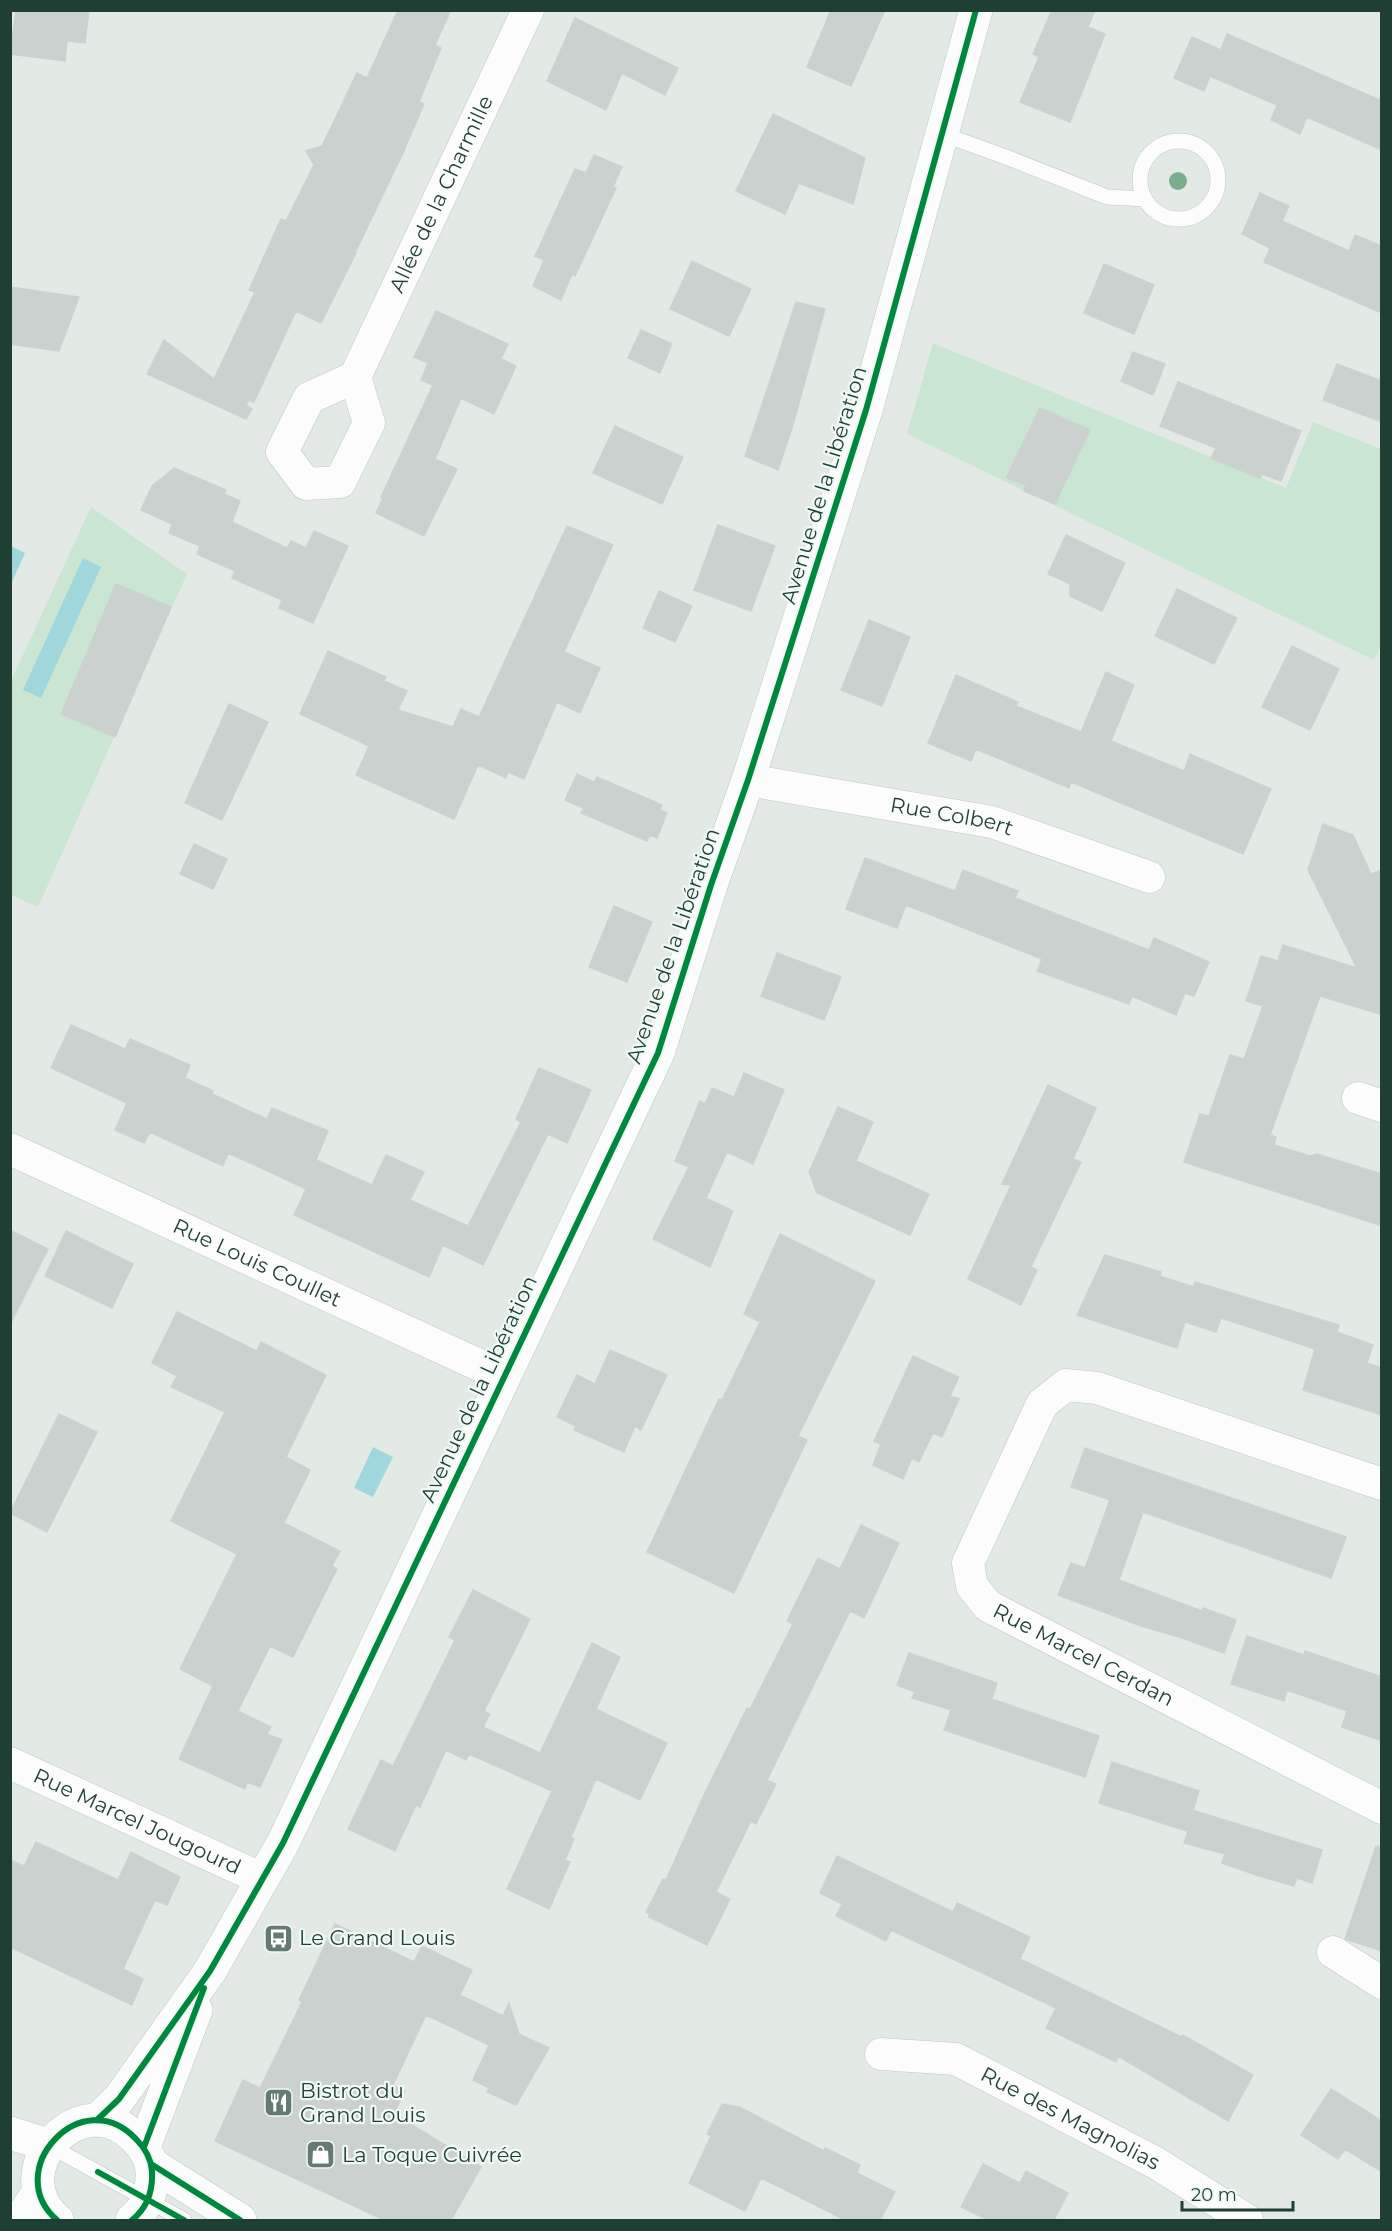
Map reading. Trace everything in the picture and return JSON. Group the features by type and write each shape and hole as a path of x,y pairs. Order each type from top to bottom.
{"main road":[{"name":"Avenue de la Libération","path":"97,2120 119,2099 210,1971 283,1843 658,1053 866,410 976,10"},
{"name":"Avenue de la Libération","path":"140,2210 153,2182 147,2155 210,1971"},
{"path":"20,2220 29,2182 38,2170 48,2145 61,2132 78,2123 97,2120 115,2124 131,2133 147,2155 240,2220"},
{"path":"10,2133 48,2145"},
{"path":"29,2182 57,2220"}],"street":[{"name":"Allée de la Charmille","path":"355,377 528,10"},
{"name":"Rue Colbert","path":"748,780 992,822 1149,877"},
{"name":"Rue Louis Coullet","path":"10,1149 504,1376"},
{"name":"Rue Marcel Cerdan","path":"1382,1484 1097,1388 1066,1385 1042,1404 968,1563 972,1586 988,1606 1382,1808"},
{"name":"Rue Marcel Jougourd","path":"10,1763 261,1880"},
{"path":"1333,1952 1382,1983"},
{"name":"Rue des Magnolias","path":"881,2054 956,2059 1155,2163 1247,2220"}],"lane":[{"path":"942,134 1107,197 1145,199 1153,209 1164,216 1177,219 1190,218 1210,203 1216,191 1218,178 1216,166 1199,146 1174,141 1162,145 1144,162 1140,174 1140,187 1145,199"},
{"path":"48,2145 140,2210 184,2220"}],"green space":[{"path":"933,343 1286,488 1313,422 1381,449 1381,646 1374,660 907,434"},
{"path":"91,507 187,574 38,907 11,895 11,681"}],"water":[{"path":"11,546 25,553 11,584"},
{"path":"83,558 101,567 41,698 23,690"},
{"path":"373,1447 393,1457 373,1497 354,1488"}],"building":[{"path":"16,10 89,10 85,43 67,41 65,61 10,54"},
{"path":"398,10 451,10 435,45 441,48 419,102 424,104 356,253 321,323 296,311 254,402 249,400 246,405 252,409 246,419 147,374 164,340 214,379 255,292 249,290 281,219 286,221 314,165 306,151 322,146 357,73 367,78"},
{"path":"831,10 885,10 851,86 807,67"},
{"path":"1052,10 1095,10 1088,27 1105,34 1070,122 1020,102 1039,57 1033,54"},
{"path":"575,18 678,68 665,95 622,73 606,110 547,81"},
{"path":"1227,34 1382,101 1382,150 1307,117 1300,134 1271,120 1277,105 1210,76 1204,91 1174,78 1192,37 1221,50"},
{"path":"773,114 865,158 853,204 799,183 785,214 736,191"},
{"path":"594,155 622,167 613,187 616,188 575,276 572,274 561,300 533,286 544,260 535,256 575,169 586,173"},
{"path":"1260,193 1289,206 1282,221 1349,251 1355,235 1382,246 1382,313 1264,262 1270,248 1242,234"},
{"path":"692,261 751,289 729,336 670,309"},
{"path":"1104,264 1154,285 1134,334 1084,313"},
{"path":"10,287 79,297 59,351 10,344"},
{"path":"796,302 825,309 778,470 745,456"},
{"path":"436,311 508,344 501,359 516,366 494,414 461,398 435,459 457,469 424,536 376,513 383,498 381,497 433,385 421,380 428,363 414,357"},
{"path":"641,330 672,344 660,373 628,358"},
{"path":"1133,352 1165,364 1153,395 1121,381"},
{"path":"1337,364 1382,381 1382,422 1323,400"},
{"path":"1178,382 1301,431 1281,481 1262,474 1260,478 1211,458 1216,448 1160,426"},
{"path":"1040,408 1090,430 1055,504 1024,491 1026,485 1006,478"},
{"path":"615,426 683,457 662,504 593,473"},
{"path":"174,468 226,490 224,494 240,501 232,522 287,548 291,541 306,548 314,531 348,546 313,623 279,608 282,600 232,578 235,571 197,554 200,546 169,533 172,524 141,510 152,486"},
{"path":"718,525 775,546 751,611 694,590"},
{"path":"567,526 613,545 564,652 600,668 580,713 557,702 524,779 508,772 506,778 478,765 454,819 356,775 369,746 300,714 328,651 386,677 384,681 407,691 398,710 453,727 461,709 479,717"},
{"path":"1066,535 1125,563 1102,611 1070,596 1070,584 1048,574"},
{"path":"116,584 171,607 115,737 61,714"},
{"path":"1177,589 1237,618 1214,664 1155,636"},
{"path":"659,591 692,606 675,642 643,628"},
{"path":"869,620 910,637 882,706 841,690"},
{"path":"1292,646 1339,669 1310,730 1262,707"},
{"path":"1106,672 1134,685 1111,741 1184,771 1190,754 1271,789 1243,854 1071,782 1069,788 976,749 971,761 928,743 956,675 1018,702 1016,706 1081,732"},
{"path":"229,704 268,722 222,820 185,803"},
{"path":"577,774 594,782 597,777 662,805 660,810 667,813 657,838 650,835 647,841 581,813 584,808 565,800"},
{"path":"1323,824 1353,835 1371,874 1382,870 1382,1017 1380,1014 1320,996 1270,1135 1276,1137 1274,1145 1310,1156 1317,1154 1382,1174 1382,1226 1184,1162 1200,1114 1209,1116 1230,1055 1244,1059 1263,1006 1246,1001 1261,956 1278,961 1283,945 1357,968 1308,870"},
{"path":"194,844 227,859 213,889 180,874"},
{"path":"865,858 955,891 963,870 1018,891 1015,898 1149,950 1154,938 1209,962 1194,996 1185,993 1176,1015 1132,996 1129,1004 1037,971 1042,959 906,905 897,928 846,909"},
{"path":"614,906 652,922 627,982 589,967"},
{"path":"777,953 841,977 824,1020 761,996"},
{"path":"71,1025 125,1049 130,1039 190,1065 185,1078 213,1091 212,1094 267,1119 272,1108 328,1131 316,1160 372,1185 386,1155 424,1172 410,1200 468,1226 521,1122 516,1119 539,1068 591,1090 567,1143 548,1134 483,1265 443,1245 429,1277 294,1215 306,1189 268,1171 228,1153 223,1166 150,1132 144,1143 115,1130 127,1103 51,1068"},
{"path":"744,1073 784,1090 753,1164 727,1152 706,1198 733,1211 710,1267 653,1239 689,1167 675,1161 700,1101 705,1104 712,1088 734,1097"},
{"path":"1048,1085 1096,1108 1073,1159 1081,1162 1031,1267 1037,1270 1021,1305 968,1279 1011,1185 1002,1184"},
{"path":"838,1107 873,1122 856,1161 929,1194 910,1235 817,1193 809,1172"},
{"path":"10,1230 48,1249 10,1325"},
{"path":"66,1231 133,1264 112,1308 45,1276"},
{"path":"780,1234 875,1281 798,1436 807,1440 734,1593 647,1552 719,1399 722,1400 760,1322 744,1314"},
{"path":"1105,1255 1161,1272 1160,1276 1194,1287 1195,1282 1339,1325 1337,1332 1373,1345 1367,1363 1382,1368 1382,1415 1303,1390 1315,1349 1221,1318 1216,1332 1185,1322 1177,1348 1077,1315"},
{"path":"177,1312 257,1351 261,1342 326,1375 286,1457 310,1470 284,1523 340,1551 332,1566 337,1569 293,1657 270,1646 238,1711 271,1727 267,1734 282,1740 260,1787 247,1782 245,1789 179,1759 213,1686 180,1669 237,1554 171,1521 225,1412 171,1387 177,1376 152,1363"},
{"path":"610,1350 667,1375 641,1430 635,1426 624,1452 574,1430 576,1426 557,1417 577,1375 595,1384"},
{"path":"913,1356 959,1377 950,1396 959,1399 942,1437 933,1433 919,1462 912,1458 903,1479 873,1465 881,1444 874,1441"},
{"path":"59,1414 97,1432 47,1532 10,1513"},
{"path":"1085,1448 1346,1537 1331,1578 1143,1512 1119,1580 1202,1611 1203,1608 1236,1620 1224,1653 1141,1626 1058,1595 1071,1563 1085,1568 1110,1500 1071,1487"},
{"path":"861,1525 899,1543 864,1618 850,1611 767,1780 776,1784 756,1824 751,1821 716,1892 730,1899 707,1945 649,1917 646,1912 663,1879 666,1880 703,1797 747,1708 750,1709 793,1624 787,1621 818,1558 840,1569"},
{"path":"473,1590 530,1619 484,1711 490,1714 483,1727 540,1753 592,1643 620,1657 596,1709 667,1743 640,1800 596,1779 571,1837 574,1839 565,1860 570,1862 549,1909 507,1889 552,1791 469,1754 466,1760 446,1750 420,1807 416,1805 395,1851 348,1829 381,1760 393,1766 455,1640 449,1637"},
{"path":"1247,1636 1304,1655 1305,1651 1382,1677 1382,1741 1342,1727 1347,1711 1287,1690 1284,1701 1231,1684"},
{"path":"909,1653 997,1683 992,1699 1099,1736 1085,1777 944,1730 951,1710 912,1698 915,1692 897,1685"},
{"path":"1112,1762 1199,1791 1187,1831 1099,1803"},
{"path":"1195,1811 1322,1850 1312,1883 1297,1878 1294,1886 1256,1875 1222,1863 1225,1854 1184,1843"},
{"path":"36,1842 118,1880 131,1852 180,1877 167,1905 155,1900 123,1969 143,1979 132,2005 10,1947 10,1860 24,1866"},
{"path":"1376,1846 1382,1847 1382,1951 1345,1939"},
{"path":"837,1856 953,1912 957,1903 1030,1937 1020,1959 1182,2037 1183,2035 1253,2075 1228,2121 1118,2056 1116,2062 1046,2028 1056,2008 891,1930 886,1941 836,1916 842,1904 820,1893"},
{"path":"335,1924 414,1962 422,1946 472,1970 460,1995 503,2016 509,2003 519,2034 549,2048 516,2105 487,2092 489,2088 473,2080 489,2045 426,2015 393,2085 405,2091 394,2114 481,2167 451,2220 384,2220 215,2141 243,2080 260,2088 302,2002 299,2000"},
{"path":"1331,2089 1382,2121 1382,2172 1345,2149 1338,2159 1301,2135"},
{"path":"722,2104 739,2107 824,2151 825,2148 860,2165 857,2173 895,2192 880,2220 845,2220 761,2178 745,2211 689,2183 711,2136 707,2134"},
{"path":"983,2164 1020,2183 1026,2171 1068,2193 1054,2220 988,2220 961,2207"}],"cycle path":[{"path":"97,2120 119,2099 210,1971 283,1843 658,1053 866,410 976,10"},
{"path":"144,2147 204,1988"},
{"path":"57,2220 42,2200 38,2179 43,2158 55,2139 72,2126 93,2120 115,2124 136,2139 149,2158 152,2171 150,2192 142,2210 132,2220"},
{"path":"151,2164 240,2220"},
{"path":"98,2172 184,2220"}],"place":[{"name":"Le Grand Louis","path":"278,1938"},
{"name":"Bistrot du Grand Louis","path":"279,2103"},
{"name":"La Toque Cuivrée","path":"321,2155"}]}
